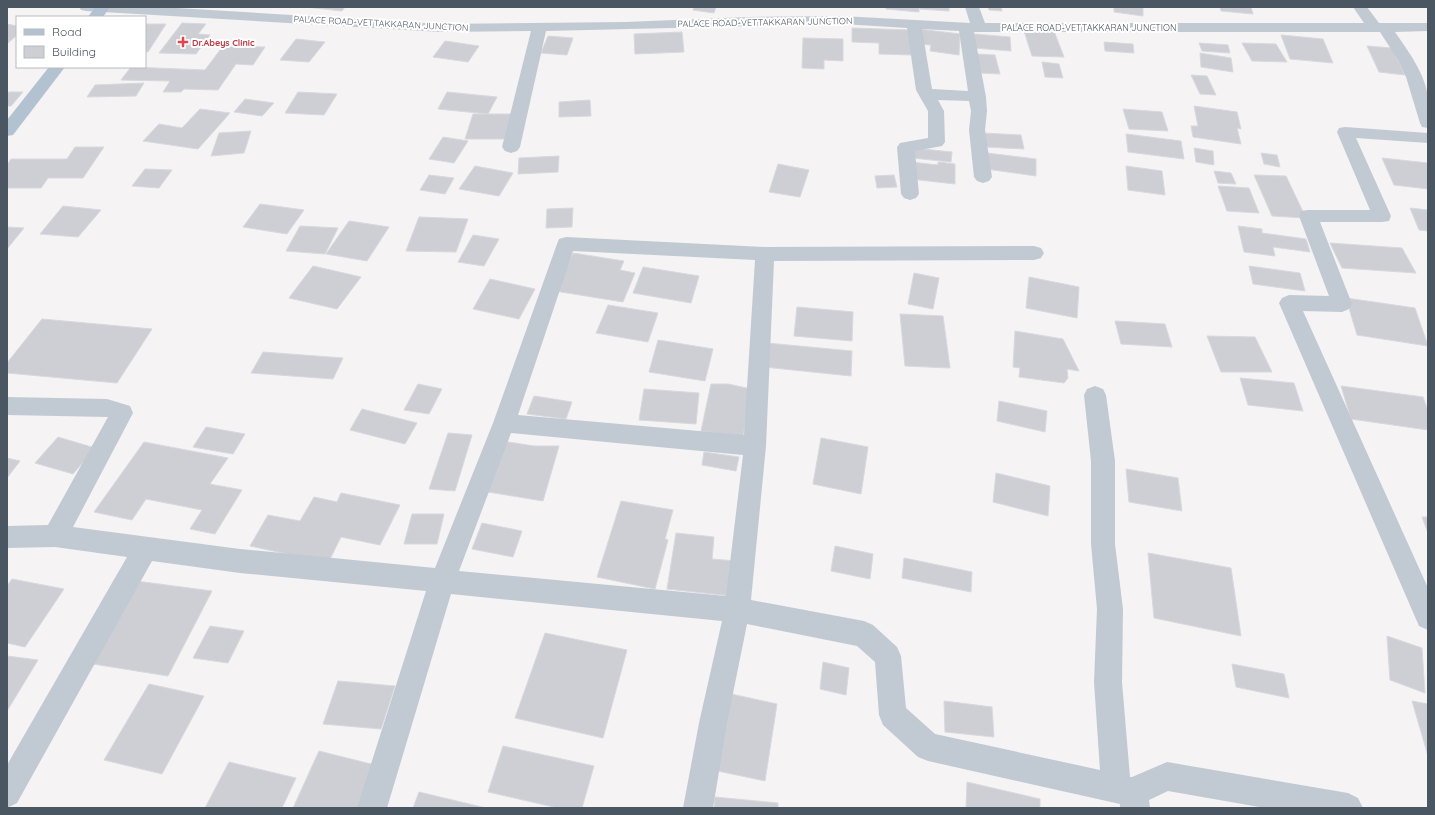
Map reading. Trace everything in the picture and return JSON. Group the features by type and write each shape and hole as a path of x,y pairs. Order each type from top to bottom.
{"main road":[{"path":"96,16 103,7"},
{"path":"7,131 55,68"}],"street":[{"name":"PALACE ROAD-VETTAKKARAN JUNCTION","path":"86,7 441,28 540,26 626,19 751,14 972,27 1428,27"},
{"path":"972,7 972,27 979,111 977,130 984,177"},
{"path":"1360,7 1379,26 1406,60 1414,77 1428,123"},
{"path":"910,194 906,147 936,142 936,111 924,90 914,24"},
{"path":"511,147 540,26"},
{"path":"927,94 978,97"},
{"path":"1428,138 1346,132 1382,216 1308,216 1342,304 1289,303 1428,617"},
{"path":"372,808 442,581 504,423 566,244 765,254 1034,253"},
{"path":"698,808 713,723 737,610 755,446 765,254"},
{"path":"1095,395 1103,461 1103,544 1110,609 1108,682 1128,796"},
{"path":"7,406 107,408 122,413 56,536"},
{"path":"504,423 755,446"},
{"path":"7,537 56,536 240,561 737,610 864,634 888,656 893,715 928,747 1128,796 1167,776 1348,808"},
{"path":"7,792 146,548"}],"building":[{"path":"306,7 345,7 342,11"},
{"path":"694,7 716,7 714,13 693,10"},
{"path":"886,7 919,7 919,12 886,9"},
{"path":"920,7 949,7 949,11 920,9"},
{"path":"988,7 1001,7 1002,11 989,10"},
{"path":"1114,7 1143,7 1143,16 1114,12"},
{"path":"1220,7 1251,7 1253,14 1221,11"},
{"path":"182,23 206,24 198,34 210,35 196,54 159,53"},
{"path":"7,24 16,26 16,36 8,43"},
{"path":"146,24 166,24 148,52 146,52"},
{"path":"852,28 910,30 912,55 879,54 879,43 852,42"},
{"path":"919,29 960,34 959,55 930,51 931,45 918,44"},
{"path":"1024,31 1054,31 1064,57 1032,56"},
{"path":"682,32 684,52 635,54 634,34"},
{"path":"974,34 1010,37 1011,51 975,48"},
{"path":"1281,35 1323,39 1333,63 1290,59"},
{"path":"548,36 573,38 567,55 541,53"},
{"path":"803,38 843,39 843,61 824,60 824,69 802,68"},
{"path":"296,39 325,42 309,62 280,60"},
{"path":"445,41 479,46 468,62 433,57"},
{"path":"1104,42 1133,44 1134,53 1105,51"},
{"path":"1199,43 1228,45 1230,53 1202,51"},
{"path":"1242,43 1276,44 1287,62 1252,61"},
{"path":"223,46 265,47 253,65 236,64 218,90 184,89 181,92 163,92 170,81 121,80 130,68 205,70"},
{"path":"1367,46 1392,48 1405,75 1379,72"},
{"path":"1200,53 1231,58 1233,72 1201,67"},
{"path":"976,54 995,55 1000,74 980,73"},
{"path":"1042,62 1059,64 1063,78 1045,77"},
{"path":"1191,75 1207,76 1216,95 1200,94"},
{"path":"144,83 136,96 87,97 95,85"},
{"path":"23,92 11,106 7,106 7,93"},
{"path":"298,92 337,94 324,115 285,113"},
{"path":"447,92 497,97 488,114 438,109"},
{"path":"245,99 274,103 262,116 234,112"},
{"path":"590,100 591,116 559,117 559,102"},
{"path":"1194,106 1237,112 1241,129 1237,128 1241,144 1193,137 1191,126 1198,126"},
{"path":"200,109 230,113 198,149 143,141 159,124 182,128"},
{"path":"1123,109 1162,112 1168,131 1129,129"},
{"path":"473,114 513,114 506,139 465,139"},
{"path":"251,131 244,153 211,156 219,133"},
{"path":"983,133 1021,135 1024,149 985,147"},
{"path":"1126,134 1181,141 1184,159 1128,152"},
{"path":"443,137 468,141 454,163 429,159"},
{"path":"75,147 104,147 83,178 48,178 41,188 7,188 7,165 11,159 67,159"},
{"path":"913,148 952,152 951,162 912,158"},
{"path":"1194,148 1213,151 1214,165 1196,162"},
{"path":"987,153 1036,159 1036,176 986,169"},
{"path":"1261,153 1277,155 1280,167 1264,164"},
{"path":"559,156 558,172 518,174 519,158"},
{"path":"1382,158 1428,163 1428,189 1394,185"},
{"path":"911,162 938,165 938,162 955,164 955,184 911,179"},
{"path":"778,164 809,170 800,197 769,192"},
{"path":"475,166 513,173 499,196 459,189"},
{"path":"1126,166 1162,171 1165,195 1128,190"},
{"path":"145,169 172,170 159,188 132,186"},
{"path":"1214,171 1231,173 1236,184 1218,183"},
{"path":"429,175 454,178 445,194 420,190"},
{"path":"894,175 897,187 877,188 875,176"},
{"path":"1254,175 1286,176 1306,218 1272,216"},
{"path":"1218,186 1249,188 1259,213 1227,211"},
{"path":"260,204 304,210 287,234 243,227"},
{"path":"63,206 101,210 78,237 40,234"},
{"path":"573,208 572,227 546,228 547,209"},
{"path":"1410,208 1428,210 1428,231 1419,230"},
{"path":"419,217 468,219 456,252 406,251"},
{"path":"349,221 389,227 367,261 326,254"},
{"path":"300,226 338,228 325,254 286,251"},
{"path":"1238,226 1262,229 1262,233 1306,239 1310,252 1273,247 1275,256 1244,252"},
{"path":"7,227 24,228 7,249"},
{"path":"473,235 499,239 484,266 458,262"},
{"path":"1330,243 1402,248 1416,273 1342,268"},
{"path":"573,253 624,261 620,270 635,273 623,302 555,291"},
{"path":"313,266 361,277 337,309 289,298"},
{"path":"1249,266 1300,273 1305,291 1253,284"},
{"path":"643,267 699,276 691,303 633,293"},
{"path":"914,273 939,278 933,309 908,304"},
{"path":"1029,277 1079,287 1077,318 1026,308"},
{"path":"490,279 535,289 519,319 473,309"},
{"path":"1346,298 1415,308 1428,346 1357,335"},
{"path":"608,305 658,313 648,342 596,333"},
{"path":"797,307 853,312 852,341 794,336"},
{"path":"900,314 943,316 950,368 905,366"},
{"path":"42,319 152,329 117,383 7,373 7,363"},
{"path":"1115,321 1165,324 1172,347 1121,344"},
{"path":"1015,331 1063,339 1079,371 1067,369 1068,378 1064,383 1019,377 1020,368 1013,367"},
{"path":"1207,336 1255,337 1272,372 1221,372"},
{"path":"658,340 713,349 705,381 649,372"},
{"path":"767,343 852,351 851,376 764,367"},
{"path":"263,352 343,358 333,379 251,373"},
{"path":"1240,378 1294,383 1303,411 1248,405"},
{"path":"418,384 442,389 429,414 404,410"},
{"path":"711,384 728,384 751,389 743,437 701,431"},
{"path":"1341,386 1423,397 1428,411 1428,430 1351,419"},
{"path":"644,389 699,393 696,424 639,420"},
{"path":"534,396 572,402 566,419 527,414"},
{"path":"999,401 1047,411 1045,432 997,421"},
{"path":"362,409 417,423 405,444 350,430"},
{"path":"206,427 245,434 233,454 193,447"},
{"path":"448,433 472,435 455,491 429,489"},
{"path":"58,437 95,448 73,474 35,463"},
{"path":"821,438 868,447 861,494 813,484"},
{"path":"502,441 534,446 559,446 543,501 488,492"},
{"path":"144,442 228,458 210,484 242,490 215,534 190,529 202,510 146,499 132,520 94,512"},
{"path":"704,452 739,457 736,471 702,465"},
{"path":"7,458 20,461 7,478"},
{"path":"1126,469 1178,478 1182,511 1129,502"},
{"path":"996,473 1050,486 1048,516 993,502"},
{"path":"341,493 400,505 380,545 341,537 328,563 250,546 268,515 300,521 314,497 337,502"},
{"path":"621,501 673,510 665,539 668,540 655,589 597,577"},
{"path":"412,514 444,514 437,544 404,544"},
{"path":"1422,517 1428,517 1428,533"},
{"path":"482,523 522,531 513,557 472,549"},
{"path":"676,533 714,537 712,559 736,561 732,596 667,589"},
{"path":"835,546 873,554 870,579 831,571"},
{"path":"1148,553 1231,568 1241,636 1154,618"},
{"path":"904,558 972,572 971,592 902,578"},
{"path":"12,579 64,589 25,647 7,643 7,586"},
{"path":"136,581 212,591 168,676 87,663"},
{"path":"210,626 244,631 228,663 193,658"},
{"path":"545,633 627,650 603,738 515,718"},
{"path":"1387,636 1422,648 1425,693 1390,680"},
{"path":"7,656 38,660 7,711"},
{"path":"823,662 849,668 846,695 820,689"},
{"path":"1232,664 1284,674 1289,698 1236,687"},
{"path":"338,681 395,686 381,729 323,724"},
{"path":"149,684 204,696 162,774 104,760"},
{"path":"727,693 777,704 765,781 713,770"},
{"path":"944,701 992,707 994,737 945,732"},
{"path":"1412,701 1428,704 1428,756"},
{"path":"503,746 594,766 582,808 558,808 488,792"},
{"path":"319,751 379,766 361,808 293,808"},
{"path":"229,762 296,778 282,808 205,808"},
{"path":"967,782 1040,799 1040,808 966,808"},
{"path":"419,792 486,808 413,808"},
{"path":"715,797 778,803 778,808 714,808"}],"place":[{"name":"Dr.Abeys Clinic","path":"183,42"}]}
